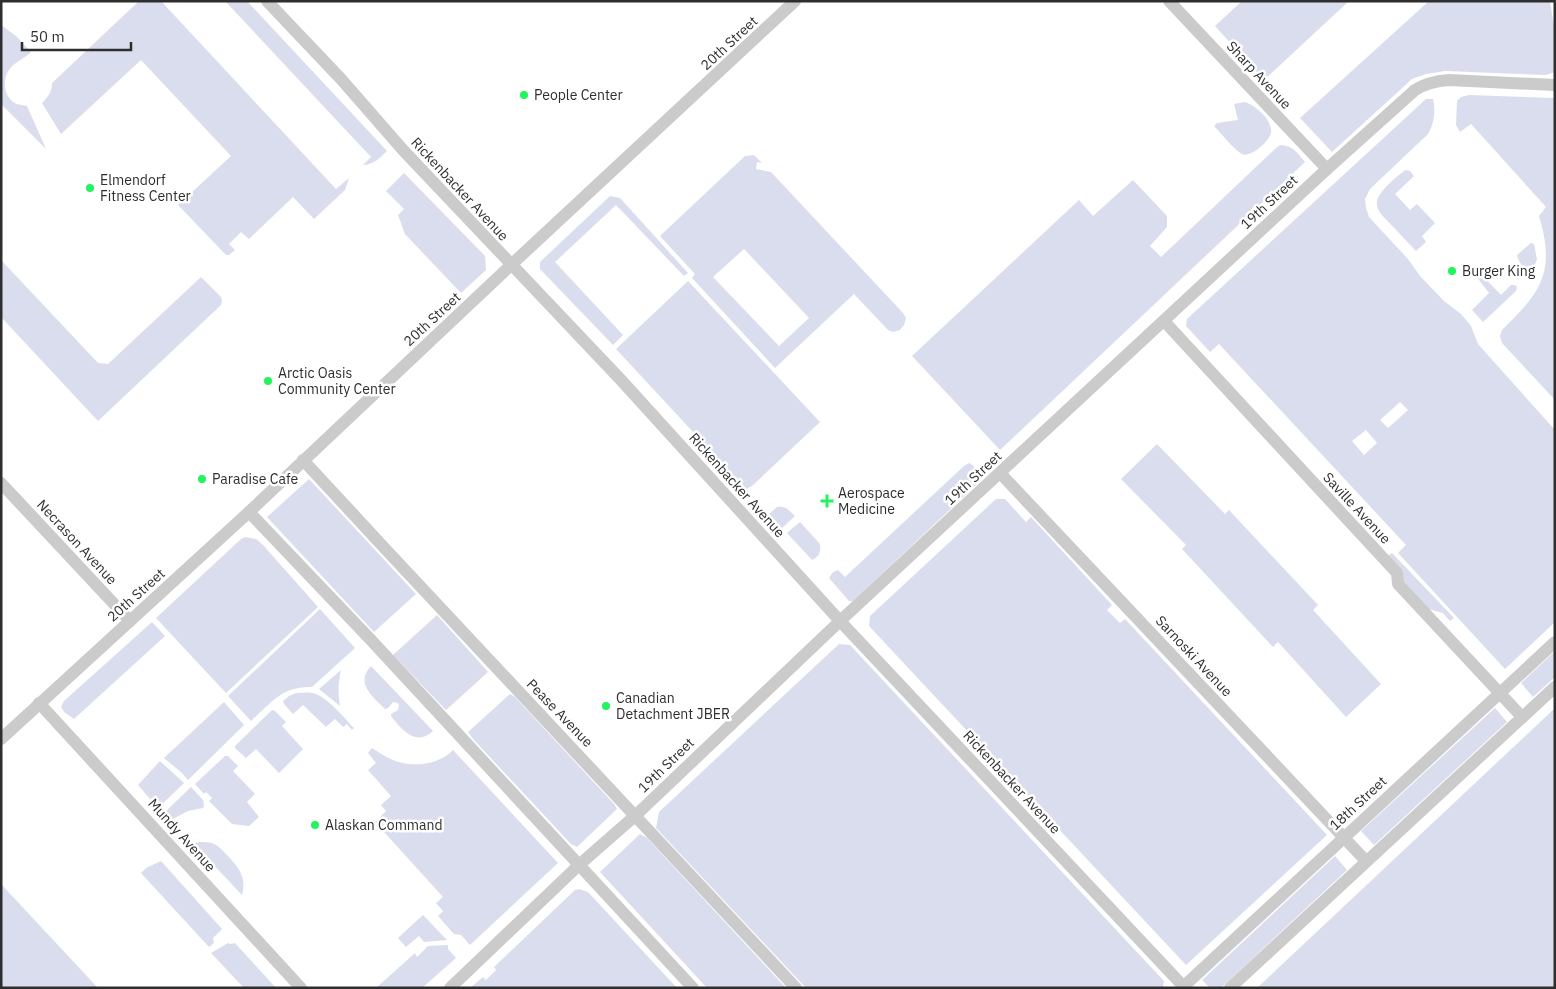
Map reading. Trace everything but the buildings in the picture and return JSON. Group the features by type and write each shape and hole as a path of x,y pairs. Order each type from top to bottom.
{"street":[{"name":"Rickenbacker Avenue","path":"267,1 403,150 621,380 840,621 1184,987"},
{"name":"20th Street","path":"1,739 249,512 795,1"},
{"name":"Sharp Avenue","path":"1169,1 1327,169"},
{"name":"19th Street","path":"450,988 840,621 1327,169 1415,90 1424,84 1449,80 1555,85"},
{"name":"Saville Avenue","path":"1164,320 1397,573 1398,584 1522,717"},
{"name":"Pease Avenue","path":"303,460 796,988"},
{"name":"Sarnoski Avenue","path":"1000,473 1366,860"},
{"name":"Necrason Avenue","path":"1,483 130,621"},
{"path":"249,512 371,640 693,988"},
{"name":"18th Street","path":"1184,987 1555,642"},
{"path":"1230,988 1555,687"},
{"name":"Mundy Avenue","path":"39,704 301,988"}],"shaded area":[{"path":"139,1 161,1 336,189 349,178 345,190 314,219 293,197 249,239 241,232 229,244 235,250 226,255 178,205 231,156 141,60 61,134 42,103 49,94 52,83"},
{"path":"225,1 247,1 387,151 379,159 363,165 371,157"},
{"path":"1242,1 1349,1 1264,80 1215,26"},
{"path":"1429,1 1550,1 1555,34 1555,72 1546,75 1445,71 1426,74 1412,79 1332,152 1300,118"},
{"path":"1,25 16,36 31,52 9,70 5,79 5,88 11,100 16,104 27,106 46,149 1,104"},
{"path":"1469,95 1555,98 1555,400 1502,343 1500,336 1502,330 1527,304 1542,280 1546,252 1539,216 1546,207 1471,124 1460,132 1456,125 1457,101 1461,97"},
{"path":"1426,99 1433,99 1434,117 1428,134 1370,189 1365,199 1366,208 1369,217 1408,259 1420,276 1444,301 1461,314 1471,326 1478,344 1555,430 1555,622 1505,669 1398,553 1406,545 1219,344 1210,352 1186,326 1187,319","holes":["1400,402 1408,410 1388,428 1380,420","1366,430 1377,443 1364,455 1352,441"]},
{"path":"1245,102 1263,114 1269,123 1271,133 1267,141 1259,148 1245,155 1235,148 1214,126 1217,123 1238,120 1234,104"},
{"path":"1280,145 1292,148 1305,162 1000,450 912,356 1079,200 1093,216 1133,180 1167,216 1167,227 1150,246 1161,257"},
{"path":"754,155 762,163 757,162 756,169 771,172 903,313 906,318 900,330 893,332 888,330 854,294 775,368 692,278 695,274 660,236 745,156","holes":["744,249 809,318 779,346 713,277"]},
{"path":"1406,170 1410,171 1414,176 1395,194 1410,210 1417,204 1435,223 1422,236 1426,242 1416,251 1380,213 1377,204 1378,197 1385,188"},
{"path":"404,173 485,256 486,270 461,293 405,234 398,215 404,209 386,191"},
{"path":"610,196 620,198 688,273 684,276 616,205 555,262 623,335 613,345 540,269 540,262"},
{"path":"1531,243 1534,244 1537,259 1532,272 1522,265 1517,255"},
{"path":"1,260 98,363 108,364 201,277 221,297 222,301 221,305 98,421 1,317"},
{"path":"1480,273 1501,295 1511,285 1517,287 1516,291 1483,322 1472,310 1489,293 1476,276"},
{"path":"688,281 820,422 752,486 746,489 616,349"},
{"path":"1157,444 1225,514 1229,510 1318,605 1313,610 1381,684 1346,717 1278,642 1273,647 1182,549 1186,545 1121,479"},
{"path":"969,463 974,466 977,473 979,480 976,485 853,601 849,601 829,578 833,572 838,570 845,577"},
{"path":"309,479 416,594 374,632 267,517"},
{"path":"996,499 1005,499 1026,522 1031,517 1112,605 1107,610 1120,623 1125,619 1327,835 1186,965 869,626 870,616"},
{"path":"777,507 789,510 795,516 782,528 769,514"},
{"path":"800,522 820,544 819,554 812,560 787,533"},
{"path":"245,537 256,539 263,545 318,607 226,693 156,618"},
{"path":"1392,553 1454,618 1450,621 1443,613 1425,608 1404,585 1389,555"},
{"path":"320,609 355,648 312,687 302,687 285,692 251,721 228,696"},
{"path":"437,615 488,672 446,710 393,655"},
{"path":"152,622 165,636 74,719 64,712 61,707 64,701"},
{"path":"839,644 850,645 1164,981 1163,987 806,988 656,828 659,812"},
{"path":"1555,651 1555,677 1533,697 1521,683"},
{"path":"371,666 433,731 427,736 415,737 400,726 391,716 391,714 398,710 398,703 393,702 385,709 367,689 365,684 366,672"},
{"path":"341,670 339,679 340,706 319,689"},
{"path":"296,693 312,693 323,698 354,728 352,730 347,724 343,727 335,719 326,727 303,705 293,714 283,701"},
{"path":"510,694 515,697 617,809 577,847 571,844 468,732"},
{"path":"224,702 244,725 188,780 164,758"},
{"path":"1495,708 1507,722 1374,845 1361,831"},
{"path":"1555,708 1555,988 1257,988"},
{"path":"272,710 286,722 282,726 303,749 279,773 256,749 246,758 235,748"},
{"path":"372,748 393,760 408,764 433,762 453,750 558,863 470,945 461,935 454,934 438,916 443,911 436,903 443,897 375,822 386,811 381,805 391,796 368,770 376,763 368,753"},
{"path":"225,756 228,756 238,766 233,771 255,794 247,802 259,817 249,826 232,824 209,801 212,798 206,792 204,794 195,784"},
{"path":"160,761 184,783 158,808 138,785"},
{"path":"191,787 203,800 203,808 188,811 171,820 164,813"},
{"path":"640,834 647,838 786,988 707,988 600,872"},
{"path":"200,842 217,846 236,865 243,878 242,895 193,843"},
{"path":"1335,856 1347,870 1221,988 1210,988 1202,980"},
{"path":"161,861 222,929 213,938 214,943 209,947 141,873 146,868"},
{"path":"1,884 98,988 1,988"},
{"path":"579,889 588,892 677,988 470,988 483,977 486,980 496,970 494,967 575,890"},
{"path":"423,915 447,940 424,942 419,936 406,947 398,938"},
{"path":"228,943 235,943 276,988 244,988 211,953"},
{"path":"448,945 448,949 456,958 422,988 376,988 415,953 417,957 428,946"}],"place":[{"name":"People Center","path":"524,95"},
{"name":"Elmendorf Fitness Center","path":"90,188"},
{"name":"Burger King","path":"1452,271"},
{"name":"Arctic Oasis Community Center","path":"268,381"},
{"name":"Paradise Cafe","path":"202,479"},
{"name":"Aerospace Medicine","path":"827,501"},
{"name":"Canadian Detachment JBER","path":"606,706"},
{"name":"Alaskan Command","path":"315,825"}]}
